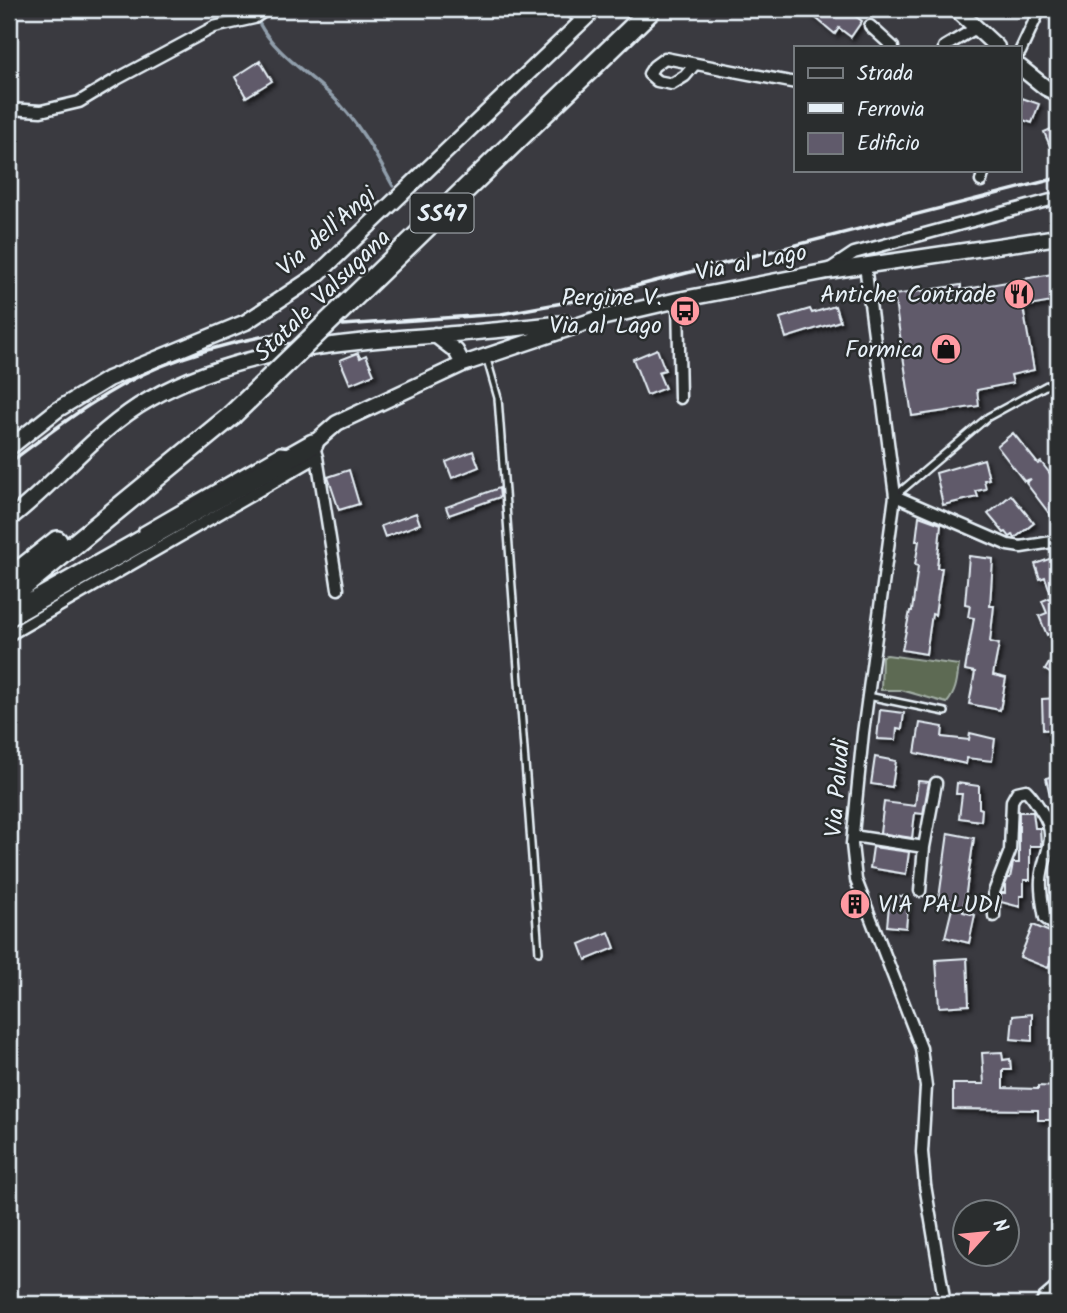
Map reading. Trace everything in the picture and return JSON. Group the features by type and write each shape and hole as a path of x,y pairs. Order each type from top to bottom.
{"highway":[{"name":"Statale Valsugana","path":"9,579 226,412 636,9"},
{"name":"Statale Valsugana","path":"9,598 226,412 652,9"},
{"path":"9,616 127,544 310,451"}],"main road":[{"name":"Via dell'Angi","path":"9,448 57,410 108,379 246,322 317,275 595,9"},
{"path":"956,9 996,46"},
{"path":"1021,69 1058,94"},
{"name":"Via al Lago","path":"310,451 337,423 463,364 597,319 678,300 828,271 1058,237"},
{"path":"9,519 30,503 117,421 149,400 219,368 264,355 377,340 597,319"},
{"path":"454,334 485,355"},
{"path":"435,335 456,351 463,364"}],"street":[{"path":"9,109 41,111 79,102 214,27 254,18 267,9"},
{"path":"567,9 584,20"},
{"path":"1021,50 1040,9"},
{"path":"870,26 892,46"},
{"path":"946,46 976,27"},
{"path":"695,64 794,83"},
{"path":"981,181 983,172"},
{"path":"828,271 854,253 1058,198"},
{"name":"Via Paludi","path":"865,265 895,496 853,836 853,864 856,880 920,1048 926,1087 922,1152 925,1185 945,1304"},
{"path":"678,300 680,398"},
{"path":"9,635 310,451 338,589"},
{"path":"895,496 1008,545 1021,547 1058,541"},
{"path":"920,891 924,847 936,783"},
{"path":"994,916 994,892 1010,851 1012,801 1017,792 1026,790 1033,796 1049,823 1051,838 1041,879 1043,905 1045,918 1058,928"},
{"path":"853,836 924,847"},
{"path":"1041,1304 1058,1286"}],"lane":[{"path":"485,355 498,398 539,952"},
{"path":"895,496 988,417 1047,385"},
{"path":"140,531 280,450 310,451"},
{"path":"869,696 945,712"}],"green space":[{"path":"882,656 959,665 955,689 947,703 901,690 881,690"}],"building":[{"path":"805,9 838,9 848,16 851,13 862,21 851,37 839,28 835,34"},
{"path":"260,61 272,81 246,97 235,77"},
{"path":"1022,98 1039,104 1032,123 1021,119"},
{"path":"1058,126 1058,165 1044,132"},
{"path":"1058,273 1058,301 1023,307 1034,370 1011,375 1013,383 977,390 979,406 912,416 894,295 961,285 961,290"},
{"path":"835,306 840,321 786,338 780,318 810,309 812,313"},
{"path":"657,349 665,370 658,372 665,388 647,395 633,359"},
{"path":"358,353 360,358 366,355 374,374 350,384 340,360"},
{"path":"1013,433 1058,484 1058,525 1026,483 1031,479 1024,481 997,446"},
{"path":"473,451 479,467 452,478 446,462"},
{"path":"984,459 989,479 984,480 986,489 976,491 978,497 943,505 936,473"},
{"path":"349,470 359,504 339,510 328,477"},
{"path":"499,488 500,497 449,515 446,507"},
{"path":"1011,495 1034,523 1015,538 1004,533 988,514"},
{"path":"416,513 420,524 385,537 381,526"},
{"path":"919,516 941,524 937,568 942,568 926,654 902,650 912,611 918,566 915,565"},
{"path":"969,556 993,559 990,606 994,606 990,642 999,644 993,675 1006,678 1000,710 969,704 975,672 965,670 974,618 968,617 970,605 965,604"},
{"path":"1052,558 1054,566 1058,564 1058,630 1047,635 1039,616 1047,613 1042,601 1052,597 1045,577 1040,579 1035,564"},
{"path":"1058,648 1058,678 1045,670"},
{"path":"1058,698 1058,729 1043,730 1042,699"},
{"path":"880,710 904,713 902,729 897,728 896,740 877,739"},
{"path":"920,723 943,727 942,737 969,740 970,733 995,739 992,761 967,758 966,764 915,753"},
{"path":"875,757 896,761 892,787 871,784"},
{"path":"1058,775 1058,813 1054,813 1046,778"},
{"path":"918,781 929,782 923,814 915,813 912,838 880,833 884,802 915,806"},
{"path":"957,783 979,786 981,821 959,818 962,794 956,794"},
{"path":"1019,812 1033,812 1035,828 1040,828 1041,846 1030,846 1030,880 1024,880 1024,896 1020,896 1020,907 1001,902 1001,893 1005,893 1013,863 1019,863"},
{"path":"948,833 974,838 963,912 975,915 969,943 945,937 954,900 939,898"},
{"path":"873,847 909,852 906,874 870,868"},
{"path":"1055,887 1058,887 1058,916 1052,914 1050,905"},
{"path":"890,895 909,897 906,928 887,926"},
{"path":"1033,925 1057,935 1052,947 1056,948 1048,968 1020,957"},
{"path":"609,932 615,948 586,960 580,944"},
{"path":"967,958 969,1005 939,1007 936,960"},
{"path":"1032,1014 1032,1041 1011,1039 1013,1016"},
{"path":"1002,1052 1003,1060 1010,1059 1011,1070 1003,1070 1003,1088 1058,1087 1058,1120 1038,1120 1038,1110 953,1109 953,1084 984,1084 982,1053"}],"waterway":[{"path":"259,23 274,44 332,96 350,116 393,186"}],"railway":[{"path":"343,325 501,314 585,299 1058,178"},
{"path":"9,463 81,410 139,376 206,350 288,332"}],"place":[{"name":"Antiche Contrade","path":"1019,294"},
{"name":"Pergine V. Via al Lago","path":"685,311"},
{"name":"Formica","path":"946,349"},
{"name":"VIA PALUDI","path":"855,904"}]}
